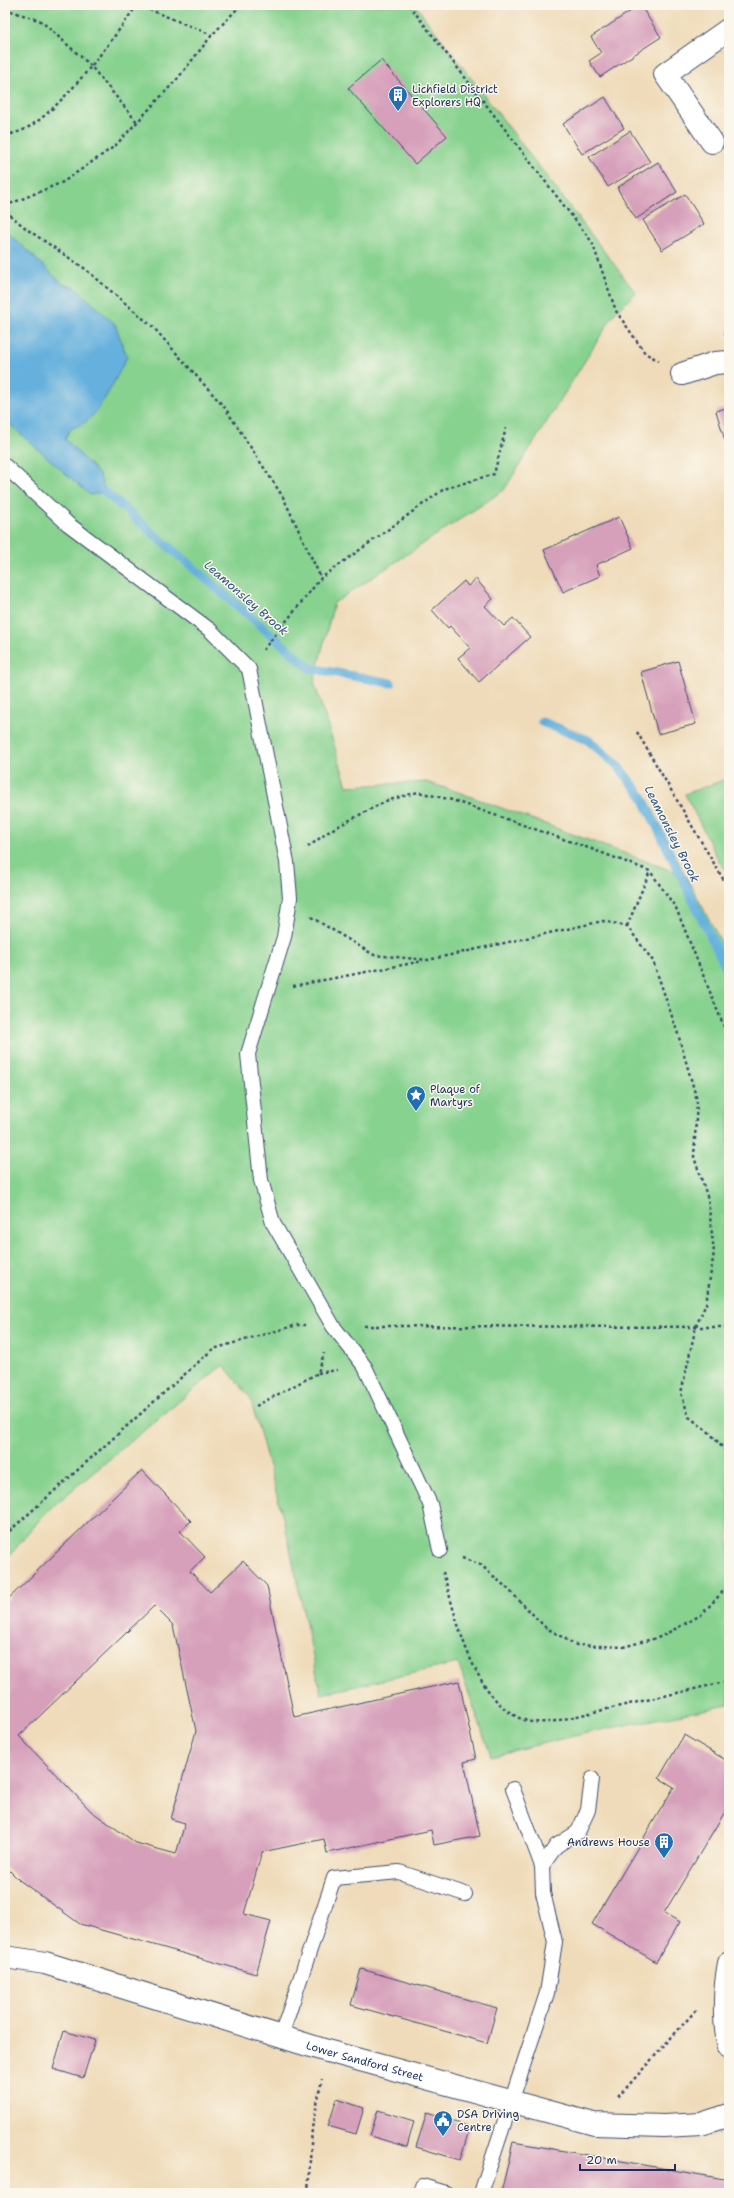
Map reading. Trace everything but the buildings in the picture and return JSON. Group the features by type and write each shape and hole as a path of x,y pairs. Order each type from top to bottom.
{"street":[{"path":"712,142 665,74 729,29"},
{"path":"682,374 715,363 729,362"},
{"name":"Lower Sandford Street","path":"5,1958 46,1962 327,2051 594,2124 664,2126 701,2124 729,2115"},
{"path":"728,1969 726,2035 729,2048"}],"lane":[{"path":"5,466 68,524 210,630 249,670 288,862 290,898 284,937 248,1054 261,1180 273,1222 333,1326 365,1367 430,1504 440,1550"},
{"path":"542,1866 556,1846 578,1832 588,1810 592,1779"},
{"path":"481,2193 510,2101 547,1994 555,1942 543,1893 542,1866 513,1789"},
{"path":"281,2036 334,1878 399,1872 465,1894"},
{"path":"422,2186 446,2193"}],"path":[{"path":"5,135 25,130 46,115 82,77 137,5 212,35"},
{"path":"5,206 63,182 115,146 178,78 212,35 241,5"},
{"path":"409,5 592,242 616,310 645,353 682,374"},
{"path":"5,9 41,21 90,65 137,122"},
{"path":"5,211 28,230 84,268 153,327 225,408 283,497 321,578"},
{"path":"261,652 321,578 444,489 494,474 506,428"},
{"path":"637,732 729,888"},
{"path":"288,862 331,830 379,804 418,792 460,802 598,850 650,871 676,908 729,1039"},
{"path":"627,926 650,871"},
{"path":"290,898 316,921 374,955 428,960"},
{"path":"268,991 428,960 603,921 627,926 653,961 678,1034 697,1100 694,1157 708,1199 714,1252 706,1304 696,1326 681,1393 689,1417 710,1433 729,1455"},
{"path":"5,1535 213,1349 297,1325 696,1326 729,1328"},
{"path":"256,1406 318,1373 333,1326"},
{"path":"729,1585 701,1615 660,1637 623,1647 576,1644 545,1627 508,1588 481,1565 440,1550 442,1568 466,1651 486,1689 508,1712 528,1721 551,1722 729,1681"},
{"path":"594,2124 728,1969"},
{"path":"308,2193 312,2128 327,2051"}],"green space":[{"path":"5,5 415,5 636,293 616,311 504,490 334,603 314,682 347,786 426,782 458,792 686,876 729,957 729,1705 595,1731 491,1756 458,1663 321,1694 285,1525 250,1397 223,1365 47,1511 5,1561"},
{"path":"729,778 729,873 720,863 685,794"}],"water":[{"path":"5,230 63,284 76,288 115,324 127,357 93,415 84,423 70,430 65,439 99,474 105,492 90,495 5,420"}],"waterway":[{"name":"Leamonsley Brook","path":"105,492 310,668 391,683"},
{"name":"Leamonsley Brook","path":"542,722 588,740 617,765 642,796 729,974"}],"place":[{"name":"Lichfield District Explorers HQ","path":"398,112"},
{"name":"Plaque of Martyrs","path":"416,1112"},
{"name":"Andrews House","path":"664,1859"},
{"name":"DSA Driving Centre","path":"443,2137"}]}
